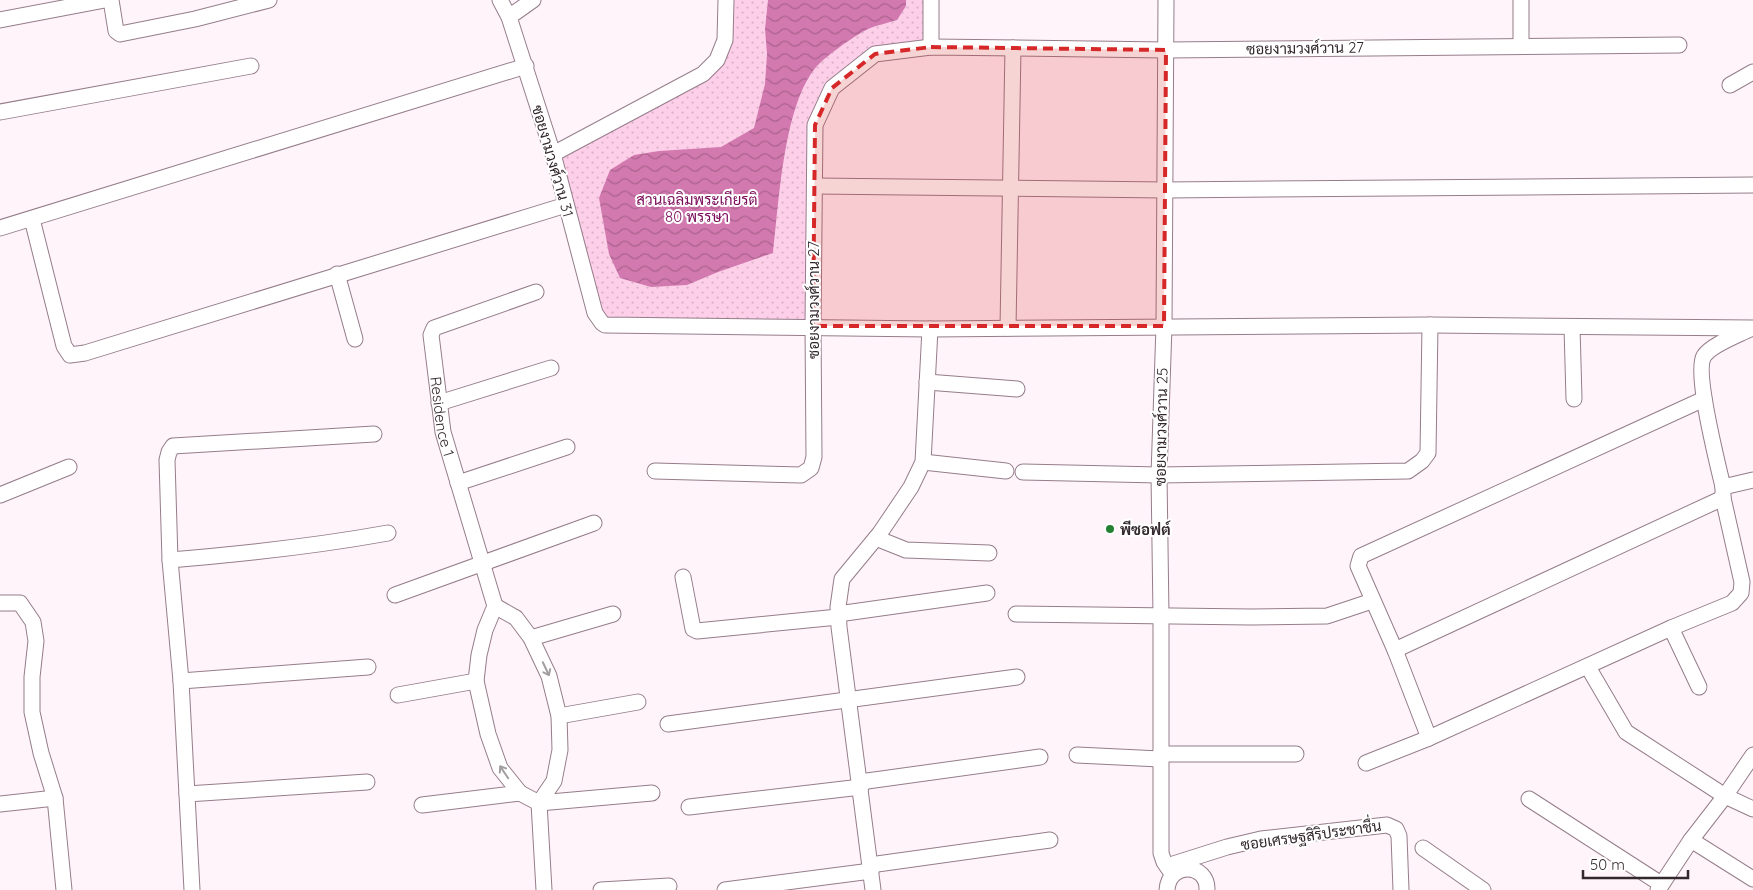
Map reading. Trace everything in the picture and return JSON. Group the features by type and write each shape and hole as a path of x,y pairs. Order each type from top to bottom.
{"street":[{"path":"0,20 105,0"},
{"path":"111,0 116,31 120,34 195,19 269,0"},
{"name":"ซอยงามวงศ์วาน 31","path":"500,0 509,17 526,66 553,154 596,312 602,323 608,325 813,326"},
{"path":"509,17 533,0"},
{"path":"553,154 703,74 717,60 725,40 726,0"},
{"path":"931,0 931,47"},
{"name":"ซอยงามวงศ์วาน 25","path":"1166,0 1164,326 1159,475 1161,615 1160,757 1167,864"},
{"path":"1521,0 1521,46"},
{"name":"ซอยงามวงศ์วาน 27","path":"655,471 801,475 811,468 814,457 815,125 832,88 875,54 931,47 1166,50 1679,46"},
{"path":"1008,328 1013,48"},
{"path":"0,112 252,66"},
{"path":"0,228 526,66"},
{"path":"1730,85 1753,72"},
{"path":"814,186 1165,190 1753,185"},
{"path":"32,219 64,346 70,355 85,353 566,205"},
{"path":"337,274 355,339"},
{"name":"Residence 1","path":"494,606 443,432 432,338 433,330 434,328 536,292"},
{"path":"813,326 930,329 1430,325 1753,328"},
{"path":"1023,472 1159,475 1408,471 1422,461 1428,453 1430,325"},
{"path":"1572,327 1574,399"},
{"path":"1366,763 1428,738 1671,628 1732,603 1740,593 1742,582 1704,399 1701,366 1703,357 1709,350 1753,328"},
{"path":"873,890 838,616 839,594 842,580 876,538 911,487 923,462 930,329"},
{"path":"439,403 551,368"},
{"path":"927,382 1018,389"},
{"path":"1428,738 1395,650 1358,566 1361,556 1704,399"},
{"path":"192,890 181,681 170,560 167,460 169,452 173,446 374,434"},
{"path":"458,482 567,447"},
{"path":"923,462 1006,471"},
{"path":"0,495 69,467"},
{"path":"1395,650 1723,492 1753,480"},
{"path":"395,595 594,523"},
{"path":"170,560 311,546 388,533"},
{"path":"876,538 906,550 989,553"},
{"path":"683,577 690,621 693,629 697,631 838,616 987,593"},
{"path":"1016,614 1326,616 1372,600"},
{"path":"0,603 20,603 34,622 36,641 32,677 32,712 41,753 55,798 64,890"},
{"path":"544,890 539,803 554,781 560,750 559,716 549,676 531,638 516,618 494,606 478,655 476,681 488,734 500,768 520,794 539,803 652,792"},
{"path":"531,638 613,614"},
{"path":"1671,628 1699,688"},
{"path":"1588,666 1626,732 1725,796 1753,809"},
{"path":"181,681 368,667"},
{"path":"668,724 1017,677"},
{"path":"398,695 476,681"},
{"path":"559,716 638,702"},
{"path":"1077,755 1160,757 1296,754"},
{"path":"1529,799 1659,887 1753,755"},
{"path":"689,807 860,785 1040,757"},
{"path":"187,794 367,782"},
{"path":"422,805 520,794"},
{"path":"0,804 55,798"},
{"name":"ซอยเศรษฐสิริประชาชื่น","path":"1167,864 1261,839 1387,824 1396,829 1399,836 1400,890"},
{"path":"725,890 1050,840"},
{"path":"1691,840 1753,879"},
{"path":"1423,848 1483,890"},
{"path":"1167,890 1169,879 1167,864 1196,871 1205,880 1207,890"},
{"path":"601,890 669,886"}],"highlighted area":[{"path":"931,47 1166,50 1164,326 813,326 815,125 832,88 875,54"}],"green space":[{"name":"สวนเฉลิมพระเกียรติ 80 พรรษา","path":"731,0 934,0 933,43 870,47 825,83 809,123 808,320 602,321 558,157 706,77"}],"water":[{"path":"768,0 906,0 906,6 897,20 868,29 830,54 813,71 803,89 795,110 784,159 773,253 687,285 651,287 620,278 609,254 599,198 610,170 634,155 659,151 721,147 754,128 765,84 767,54 765,29"}],"place":[{"name":"พีซอฟต์","path":"1110,529"}]}
